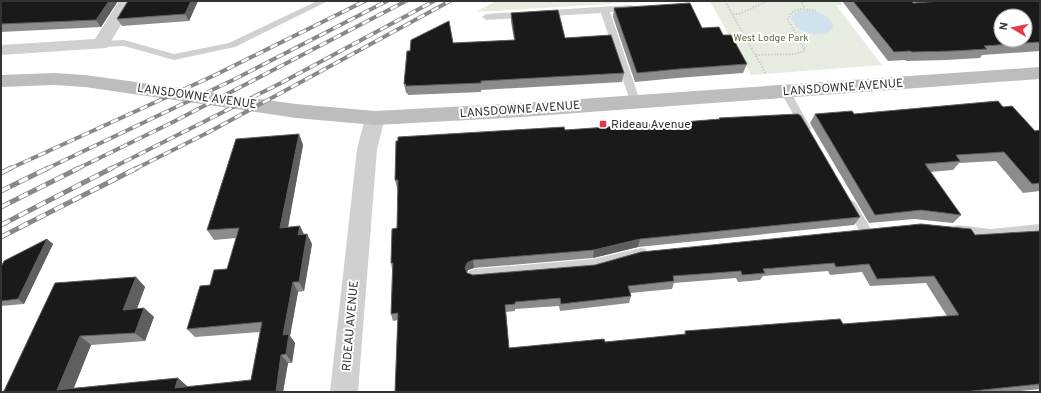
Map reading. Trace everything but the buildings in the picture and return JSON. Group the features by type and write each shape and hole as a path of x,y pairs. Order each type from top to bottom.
{"street":[{"path":"1,50 101,44 127,1"},
{"name":"LANSDOWNE AVENUE","path":"1,81 54,79 85,81 296,111 375,118 409,117 1040,73"},
{"name":"RIDEAU AVENUE","path":"344,392 367,149 375,118"}],"lane":[{"path":"101,44 124,43 174,57 232,45 324,1"},
{"path":"486,17 637,8"},
{"path":"605,10 635,101"},
{"path":"785,91 813,140"},
{"path":"845,196 865,230"},
{"path":"849,232 879,228"},
{"path":"944,229 991,234 1040,229"},
{"path":"474,275 593,265 638,253 653,251"}],"path":[{"path":"725,1 768,76"},
{"path":"733,14 739,14 768,1"},
{"path":"800,1 809,1"},
{"path":"800,1 806,9"},
{"path":"756,55 797,54 805,50 788,20 788,17 793,12 806,9 816,10"}],"green space":[{"path":"496,1 658,1 476,12"},
{"name":"West Lodge Park","path":"710,1 840,1 842,5 836,5 882,65 751,75"}],"water":[{"path":"808,10 825,16 832,22 833,28 828,32 816,34 798,28 791,19 793,14 799,11"}],"railway":[{"path":"9,169 213,76 365,1"},
{"path":"46,169 235,79 387,1"},
{"path":"77,169 173,122 406,1"},
{"path":"110,169 279,84 434,1"},
{"path":"137,168 209,132 450,1"},
{"path":"1,191 48,168"},
{"path":"1,225 112,168"},
{"path":"1,237 137,168"},
{"path":"1,173 9,169"},
{"path":"1,207 77,169"}],"place":[{"name":"Rideau Avenue","path":"603,124"}]}
